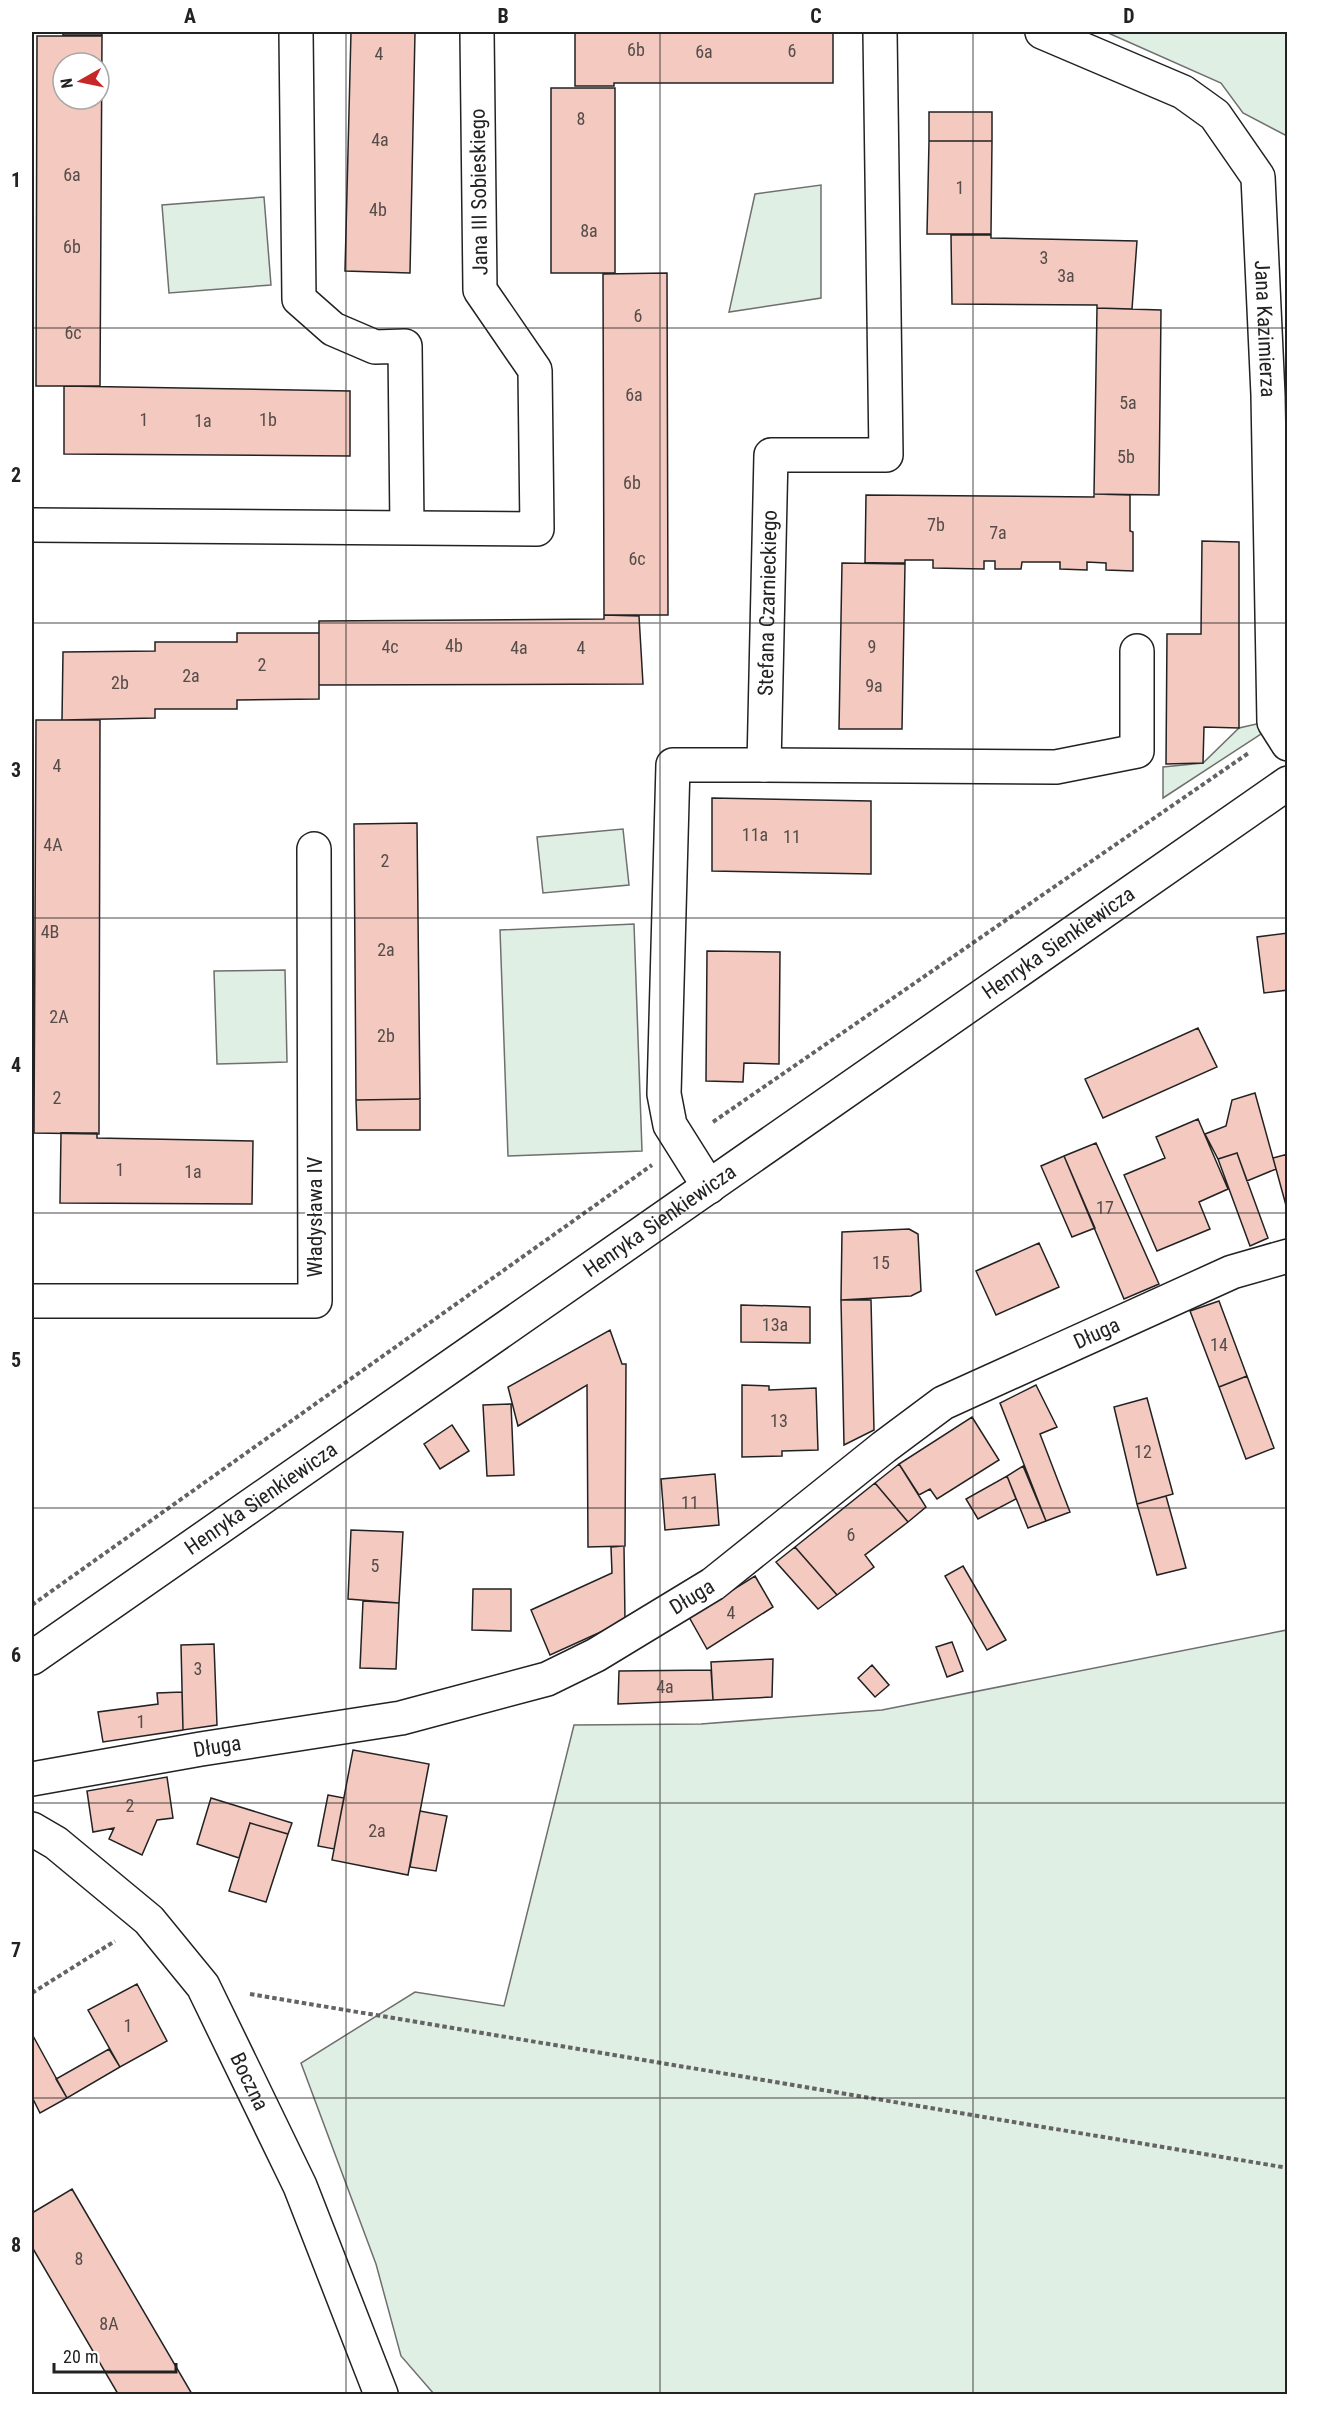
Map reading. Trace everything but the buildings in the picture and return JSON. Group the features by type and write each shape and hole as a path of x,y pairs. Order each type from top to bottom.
{"street":[{"path":"296,32 299,299 333,328 375,346 405,346 407,528"},
{"name":"Jana III Sobieskiego","path":"32,525 537,529 535,370 480,290 477,32"},
{"name":"Stefana Czarnieckiego","path":"764,765 771,455 886,455 880,32"},
{"name":"Jana Kazimierza","path":"1042,32 1183,92 1215,115 1258,177 1268,395 1274,722 1287,744"},
{"path":"709,1187 670,1125 664,1094 673,765 1056,767 1137,751 1137,651"},
{"name":"Henryka Sienkiewicza","path":"32,1658 1287,783"},
{"name":"Władysława IV","path":"32,1302 315,1300 314,849"},
{"name":"Długa","path":"32,1779 201,1749 401,1718 547,1679 596,1655 713,1584 884,1447 943,1403 1232,1272 1287,1256"},
{"name":"Boczna","path":"32,1829 56,1843 149,1920 203,1986 300,2186 381,2394"}],"path":[{"path":"32,1993 149,1920"},
{"path":"203,1986 1287,2168"}],"green space":[{"path":"1106,32 1287,32 1287,136 1243,113 1221,83"},
{"path":"821,185 821,298 729,312 755,194"},
{"path":"264,197 271,285 169,293 162,205"},
{"path":"1287,717 1163,798 1163,767 1203,763 1239,728"},
{"path":"623,829 629,885 543,893 537,837"},
{"path":"634,924 642,1151 508,1156 500,930"},
{"path":"285,970 287,1062 217,1064 214,971"},
{"path":"1287,1630 1287,2394 434,2394 401,2356 376,2264 301,2063 415,1992 504,2006 574,1725 701,1724 882,1710"}]}
